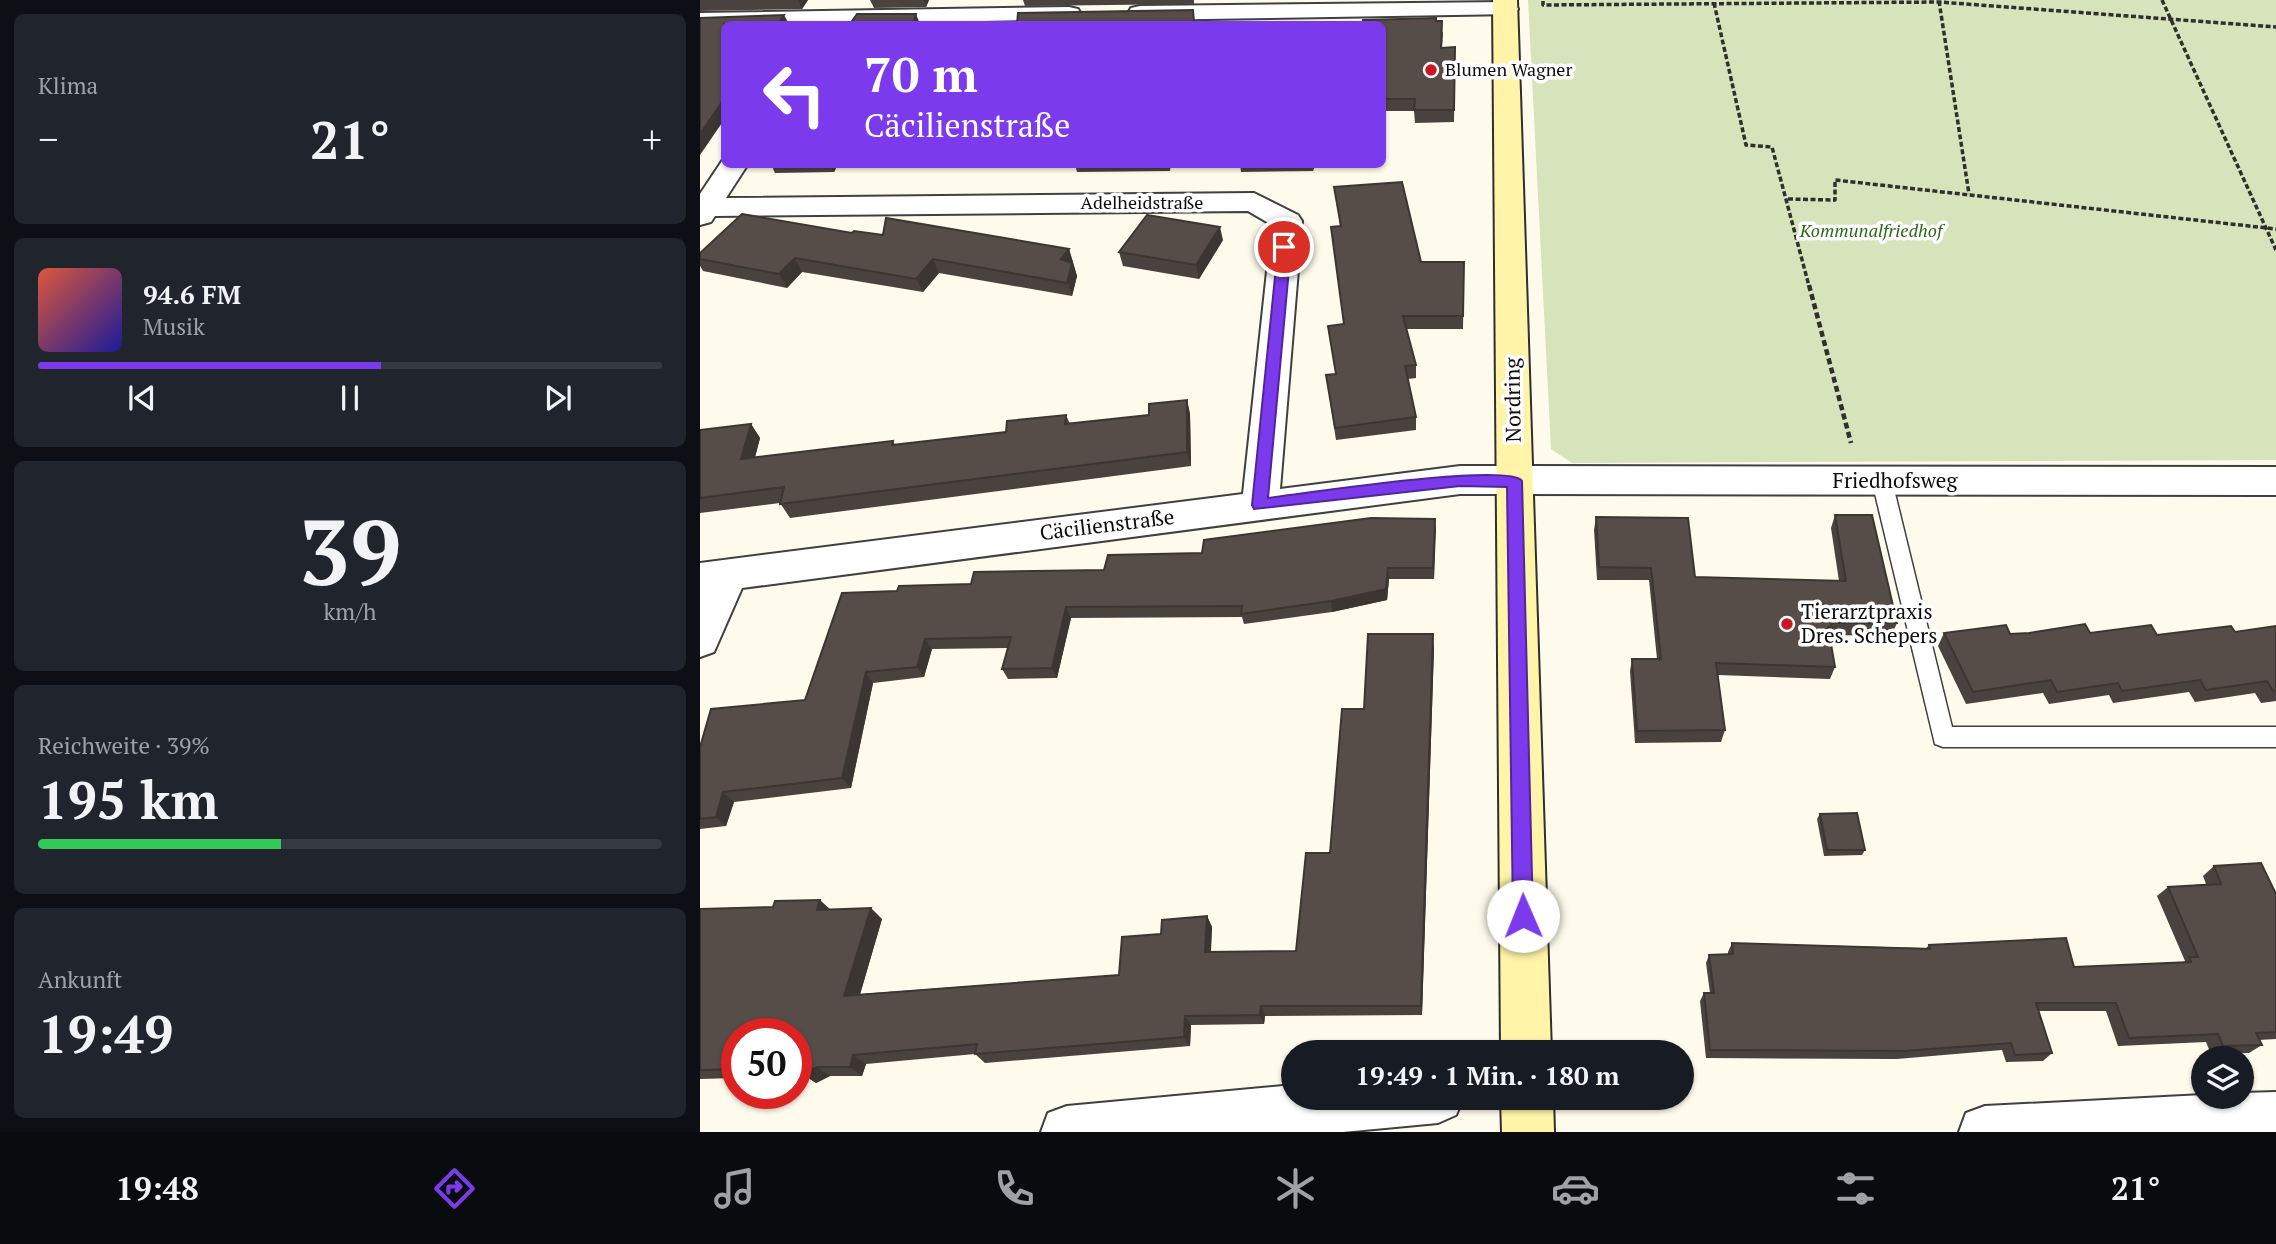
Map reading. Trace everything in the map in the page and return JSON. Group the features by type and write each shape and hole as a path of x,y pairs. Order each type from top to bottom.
{"main road":[{"name":"Nordring","path":"1505,4 1526,1040"},
{"path":"1527,1110 1528,1132"}],"street":[{"path":"1122,13 1505,4"},
{"path":"700,20 830,20 1094,13"},
{"path":"703,211 731,168"},
{"name":"Adelheidstraße","path":"703,211 1254,202 1287,221 1260,505"},
{"name":"Cäcilienstraße","path":"715,576 1460,480 1515,481"},
{"name":"Friedhofsweg","path":"1515,481 2276,481"},
{"path":"700,640 715,576"},
{"path":"1067,1132 1300,1110"},
{"path":"1985,1132 2276,1118"}],"lane":[{"path":"1872,481 1943,737 2276,737"}],"path":[{"path":"1543,0 1543,5 1939,1 2276,27"},
{"path":"2162,0 2276,250"},
{"path":"1939,1 1969,194"},
{"path":"1714,3 1746,145 1772,147 1872,481"},
{"path":"1787,199 1835,200 1835,180 2276,229"}],"green space":[{"name":"Kommunalfriedhof","path":"1528,0 2276,0 2276,460 1572,463 1551,449"}],"building":[{"path":"1193,10 1194,21 1017,21 1018,13"},
{"path":"857,14 916,14 914,21 852,21"},
{"path":"784,15 780,21 721,21 721,103 700,134 700,18"},
{"path":"1436,18 1436,21 1442,21 1441,48 1455,47 1454,110 1414,110 1415,99 1386,99 1386,21 1363,20"},
{"path":"1402,182 1421,262 1464,262 1463,316 1403,316 1416,365 1405,366 1416,417 1335,428 1326,375 1336,374 1328,326 1344,324 1331,227 1341,226 1334,187"},
{"path":"742,214 852,233 854,231 883,235 886,218 1069,249 1061,259 1072,263 1067,283 933,259 916,279 795,258 779,274 700,259 700,253"},
{"path":"1147,215 1220,227 1196,265 1119,252"},
{"path":"1187,400 1187,452 780,504 784,487 700,498 700,430 751,424 741,459 893,441 892,445 1006,432 1007,421 1066,415 1065,424 1149,415 1149,404"},
{"path":"1835,515 1872,515 1897,623 1831,623 1832,627 1828,627 1835,667 1716,663 1725,730 1637,731 1632,659 1661,659 1651,568 1599,567 1596,517 1688,518 1695,577 1846,581"},
{"path":"1371,518 1435,519 1433,568 1388,568 1386,589 1331,601 1241,614 1242,606 1066,607 1052,668 1002,669 1011,637 925,639 917,667 866,672 842,778 723,792 716,817 700,819 700,747 711,709 805,700 842,593 897,591 899,586 971,584 974,572 1104,570 1108,555 1202,553 1204,540"},
{"path":"2085,624 2090,633 2151,625 2157,635 2231,626 2235,632 2276,626 2276,690 2273,691 2267,681 2206,690 2200,680 2122,691 2118,683 2057,692 2051,680 1973,692 1944,633 2006,625 2010,634 2029,633"},
{"path":"1368,634 1433,634 1421,1006 1261,1006 1260,1015 1185,1016 1184,1037 975,1054 977,1044 853,1055 850,1067 817,1067 812,1070 812,1018 721,1018 721,1069 700,1070 700,909 773,907 775,901 820,900 817,910 871,908 844,996 1119,975 1122,937 1161,934 1162,920 1207,916 1205,952 1296,951 1306,853 1330,853 1342,709 1364,709"},
{"path":"1857,813 1865,850 1827,850 1820,814"},
{"path":"2261,863 2276,894 2276,1032 2256,1033 2262,1045 2223,1046 2218,1034 2129,1038 2116,1003 2036,1003 2052,1053 2015,1055 2011,1043 1904,1051 1710,1050 1704,993 1714,993 1709,955 1733,954 1732,943 1930,949 1929,945 2066,938 2074,967 2191,962 2189,957 2198,957 2168,887 2221,884 2214,866"}],"place":[{"name":"Blumen Wagner","path":"1431,70"},
{"name":"Tierarztpraxis Dres. Schepers","path":"1787,624"}],"route":[{"path":"1284,247 1260,505 1460,480 1515,481 1523,916"}]}
